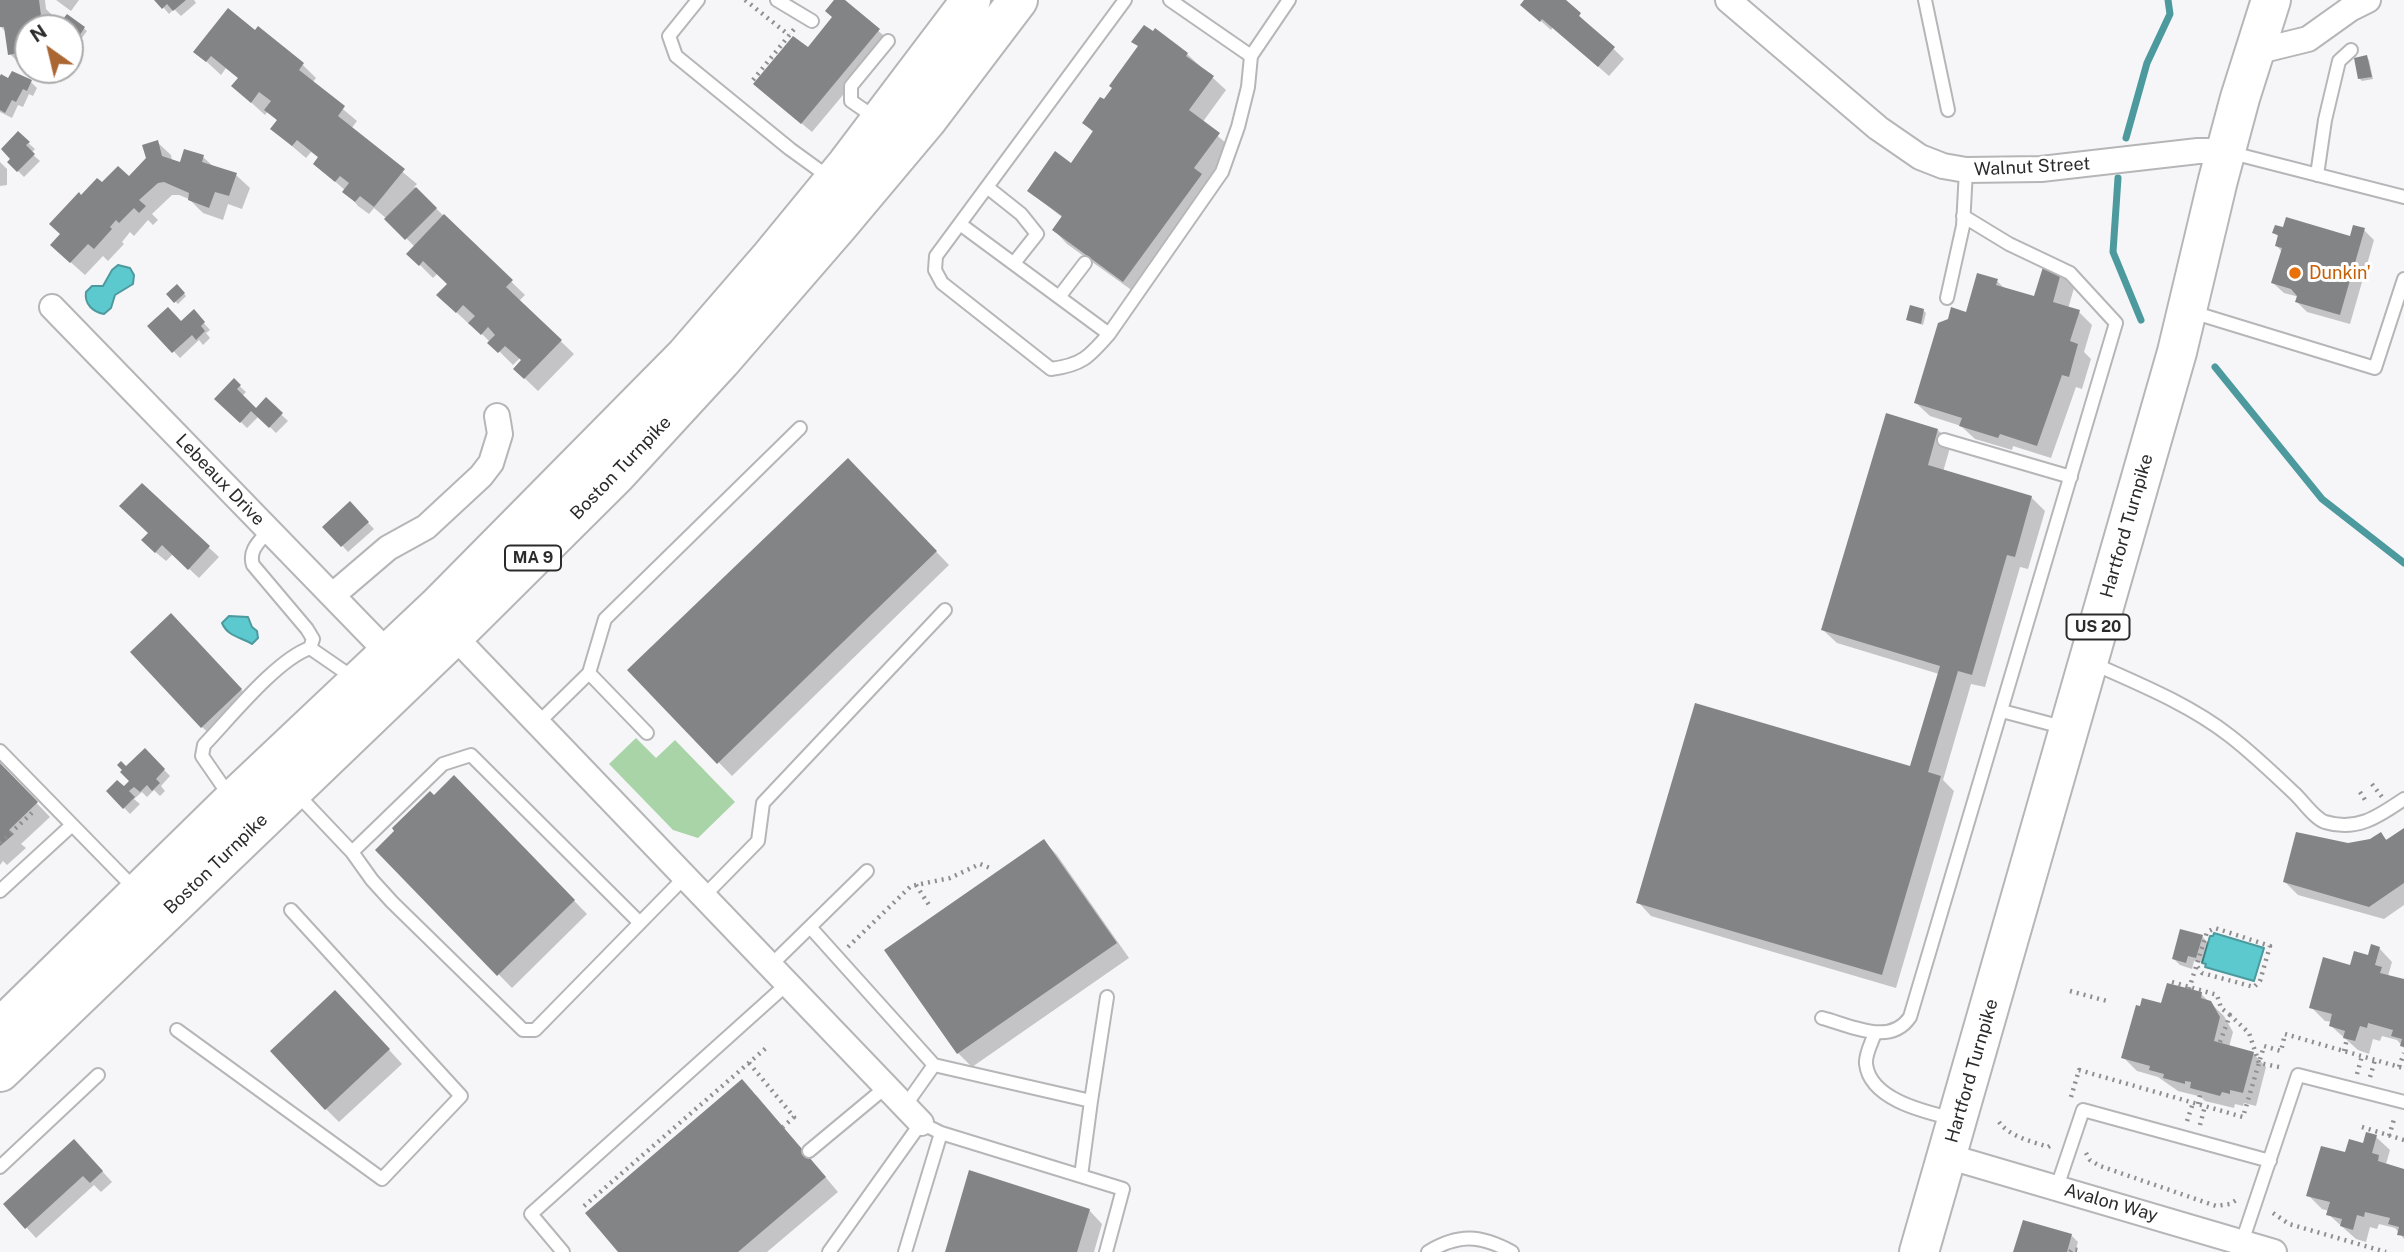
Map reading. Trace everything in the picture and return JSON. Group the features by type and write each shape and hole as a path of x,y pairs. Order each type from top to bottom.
{"main road":[{"name":"Boston Turnpike","path":"0,1028 359,682 609,435 686,355 833,180 971,0"},
{"name":"Boston Turnpike","path":"0,1072 454,636 617,474 721,361 927,120 1018,0"},
{"name":"Hartford Turnpike","path":"1919,1252 2188,311 2226,151 2271,0"}],"street":[{"name":"Walnut Street","path":"1728,0 1858,112 1898,143 1920,157 1942,166 1966,170 2041,169 2226,151"},
{"path":"2255,51 2308,39 2350,9 2368,0"},
{"name":"Lebeaux Drive","path":"52,307 388,653"},
{"path":"333,595 388,548 426,527 481,476 491,463 498,442 497,416"},
{"path":"454,636 684,878 922,1121"},
{"name":"Avalon Way","path":"1952,1138 2057,1188 2274,1252"}],"lane":[{"path":"698,0 669,36 676,56 790,149 833,180"},
{"path":"778,0 808,19"},
{"path":"1125,0 936,256 935,270 942,283 1051,369 1071,366 1088,358 1109,334 1222,172 1238,127 1248,87 1251,56 1289,0"},
{"path":"1170,0 1251,56"},
{"path":"1925,0 1948,110"},
{"path":"879,121 851,101 851,86 888,41"},
{"path":"2317,175 2325,120 2339,61 2351,50"},
{"path":"2226,151 2404,197"},
{"path":"1947,298 1963,216 1966,170"},
{"path":"987,187 1021,214 1037,234 1014,263"},
{"path":"1822,1017 1875,1033 1886,1033 1898,1030 1913,1012 2116,323 2070,272 2009,244 1963,216"},
{"path":"960,223 1109,334"},
{"path":"1059,297 1085,263"},
{"path":"2188,311 2375,368 2404,279"},
{"path":"537,724 589,673 605,619 800,428"},
{"path":"1944,440 2071,477"},
{"path":"269,530 252,550 250,556 253,565 307,629 313,639 310,648"},
{"path":"703,897 758,841 763,803 945,610"},
{"path":"310,648 359,682"},
{"path":"233,801 202,756 204,745 280,666 296,653 310,648"},
{"path":"2088,662 2161,695 2227,734 2322,821 2360,824 2377,817 2404,799"},
{"path":"589,673 647,733"},
{"path":"2002,711 2069,729"},
{"path":"0,751 140,894"},
{"path":"352,852 443,764 471,755 640,923"},
{"path":"293,790 352,852 392,902 523,1030 535,1030 684,878"},
{"path":"0,891 72,825"},
{"path":"563,1252 531,1214 778,975 810,927 867,872"},
{"path":"177,1030 382,1180 461,1096 291,909"},
{"path":"810,927 934,1065 1091,1101"},
{"path":"1081,1176 1107,997"},
{"path":"1875,1033 1866,1057 1866,1065 1878,1085 1891,1097 1911,1107 1952,1138"},
{"path":"905,1252 922,1121 934,1065"},
{"path":"2242,1242 2298,1074 2404,1102"},
{"path":"0,1167 98,1075"},
{"path":"809,1151 886,1087"},
{"path":"2057,1188 2082,1110 2270,1161"},
{"path":"922,1121 1123,1189 1106,1252"},
{"path":"829,1252 922,1121"},
{"path":"1428,1252 1444,1242 1467,1238 1491,1241 1512,1252"}],"path":[{"path":"745,0 789,35"},
{"path":"753,80 789,35 808,19"},
{"path":"0,843 41,804"},
{"path":"837,958 911,886 950,878 981,864 990,868"},
{"path":"916,885 931,908"},
{"path":"2189,987 2196,965 2207,932 2216,928 2270,946 2260,981 2254,988 2202,973 2196,965"},
{"path":"2172,982 2217,995 2221,1008 2249,1033 2259,1063"},
{"path":"2070,991 2107,1001"},
{"path":"2220,1042 2230,1015"},
{"path":"2070,1100 2079,1070 2243,1117 2264,1046 2281,1051 2286,1034 2401,1067 2404,1053"},
{"path":"2344,1051 2347,1039"},
{"path":"584,1206 766,1048"},
{"path":"2357,1075 2362,1056"},
{"path":"2370,1078 2375,1059"},
{"path":"749,1063 794,1117 783,1126"},
{"path":"2259,1063 2279,1067"},
{"path":"2187,1122 2201,1091"},
{"path":"2200,1126 2205,1106"},
{"path":"2389,1136 2395,1115"},
{"path":"1999,1122 2012,1134 2048,1147 2054,1144 2056,1137"},
{"path":"2362,1127 2403,1140 2404,1133"},
{"path":"2087,1146 2085,1153 2100,1166 2216,1206 2230,1204 2243,1191"},
{"path":"2273,1213 2289,1224 2386,1252"},
{"path":"2070,1252 2071,1249 2078,1250"}],"green space":[{"path":"636,738 656,758 675,740 735,802 698,838 673,830 609,764"}],"water":[{"path":"118,265 130,268 134,275 133,284 115,295 111,308 104,314 96,311 88,304 86,292 92,286 103,286"},
{"path":"229,616 248,617 257,631 258,638 252,644 231,634 222,623"},
{"path":"2214,933 2264,948 2254,981 2205,967 2206,964 2202,963 2210,936"}],"building":[{"path":"0,0 39,0 41,14 14,14 14,54 8,55 4,27 0,27"},
{"path":"154,0 186,0 173,11 167,4 162,9"},
{"path":"834,0 845,0 880,29 801,124 753,84 793,36 808,47 832,17 825,11"},
{"path":"1524,0 1566,0 1581,13 1579,16 1615,47 1598,67 1542,19 1540,22 1520,5"},
{"path":"228,8 255,30 258,26 304,63 299,70 345,106 338,116 405,169 374,207 360,196 355,202 342,192 349,183 340,176 335,182 313,164 318,157 297,140 292,146 270,129 277,120 264,110 271,101 259,92 251,103 231,86 238,78 211,56 206,62 193,52"},
{"path":"1144,25 1153,31 1155,28 1188,53 1186,56 1214,76 1189,110 1220,133 1194,168 1202,174 1123,282 1052,230 1062,216 1027,191 1055,151 1071,163 1093,131 1082,123 1100,97 1104,99 1112,88 1109,86 1138,46 1131,42"},
{"path":"2367,55 2372,77 2358,79 2354,58"},
{"path":"12,71 14,84 30,84 27,91 23,89 16,102 12,100 5,113 0,110 0,76 1,74 8,78"},
{"path":"18,131 30,142 26,145 35,154 17,172 7,162 10,159 1,149"},
{"path":"158,140 162,156 180,162 184,149 204,155 202,162 237,173 229,196 215,192 209,208 188,200 189,193 164,182 158,183 139,200 146,206 139,213 134,208 119,223 116,220 110,227 112,229 94,249 88,244 70,263 50,245 60,234 49,224 79,192 81,195 97,178 102,182 118,166 129,176 146,158 142,145"},
{"path":"416,187 437,208 405,240 384,219"},
{"path":"444,214 513,280 506,287 562,340 524,379 513,369 521,360 505,346 498,353 487,343 495,335 488,327 481,335 468,323 475,316 463,305 456,313 436,295 447,284 423,261 419,266 406,254"},
{"path":"2286,217 2350,236 2353,225 2365,228 2340,315 2295,302 2297,296 2291,289 2271,283 2282,248 2275,246 2278,235 2272,233 2275,225 2283,227"},
{"path":"2043,267 2061,273 2053,302 2080,310 2070,341 2078,344 2069,377 2062,375 2037,446 2000,434 1998,438 1959,426 1962,418 1914,403 1938,323 1948,319 1951,307 1966,312 1977,273 1998,279 1996,285 2034,296"},
{"path":"177,284 185,293 174,303 166,294"},
{"path":"1910,305 1924,309 1921,324 1906,320"},
{"path":"168,307 181,321 194,309 205,322 201,326 205,331 196,340 192,335 172,353 147,326"},
{"path":"234,378 241,385 237,389 256,408 266,397 283,413 269,428 251,411 240,423 214,399"},
{"path":"1886,413 1938,429 1928,465 2032,496 2015,557 2007,555 1972,675 1958,671 1928,772 1941,776 1882,975 1636,903 1695,703 1910,766 1940,666 1821,630"},
{"path":"848,458 937,551 717,764 627,670"},
{"path":"142,483 210,546 188,570 162,545 155,553 141,540 148,533 119,506"},
{"path":"350,501 369,522 341,547 322,527"},
{"path":"171,613 242,689 201,728 130,652"},
{"path":"145,748 165,769 156,779 160,783 152,791 147,785 140,792 134,787 129,791 135,797 123,809 106,791 117,780 124,786 129,781 117,765 121,761 126,766"},
{"path":"0,763 38,802 9,830 14,834 0,846"},
{"path":"454,775 575,900 497,976 375,850 394,831 392,828 430,791 434,795"},
{"path":"2404,828 2404,883 2369,907 2283,882 2296,832 2348,843 2370,839 2381,832 2386,840"},
{"path":"1044,839 1117,943 957,1054 884,950"},
{"path":"2180,929 2203,935 2196,958 2188,956 2186,963 2172,959"},
{"path":"2371,944 2380,947 2375,965 2382,967 2380,973 2404,979 2404,1047 2400,1046 2402,1039 2391,1036 2393,1030 2368,1023 2367,1028 2360,1026 2355,1041 2343,1038 2345,1031 2329,1026 2332,1014 2309,1008 2323,957 2350,965 2354,951 2368,955"},
{"path":"2167,983 2202,992 2201,998 2211,1001 2220,1017 2214,1041 2254,1052 2243,1093 2230,1090 2230,1094 2222,1092 2220,1096 2190,1088 2191,1082 2185,1081 2185,1084 2163,1078 2164,1074 2149,1070 2150,1066 2121,1058 2136,1005 2140,1006 2142,998 2161,1003"},
{"path":"335,990 390,1049 325,1110 270,1051"},
{"path":"742,1079 826,1177 738,1252 618,1252 585,1213"},
{"path":"2366,1132 2377,1135 2372,1153 2379,1155 2378,1161 2404,1169 2404,1236 2397,1235 2399,1227 2388,1224 2390,1218 2365,1212 2364,1217 2357,1215 2353,1230 2340,1226 2342,1219 2326,1215 2330,1202 2306,1196 2321,1146 2345,1152 2349,1139 2363,1143"},
{"path":"74,1139 103,1171 90,1183 83,1176 25,1229 3,1204"},
{"path":"969,1170 1090,1209 1077,1252 945,1252"},
{"path":"2023,1220 2072,1234 2067,1252 2013,1252"}],"waterway":[{"path":"2126,138 2147,63 2170,14 2168,0"},
{"path":"2118,178 2113,252 2141,320"},
{"path":"2215,367 2322,499 2404,563"}],"place":[{"name":"Dunkin'","path":"2295,273"}]}
